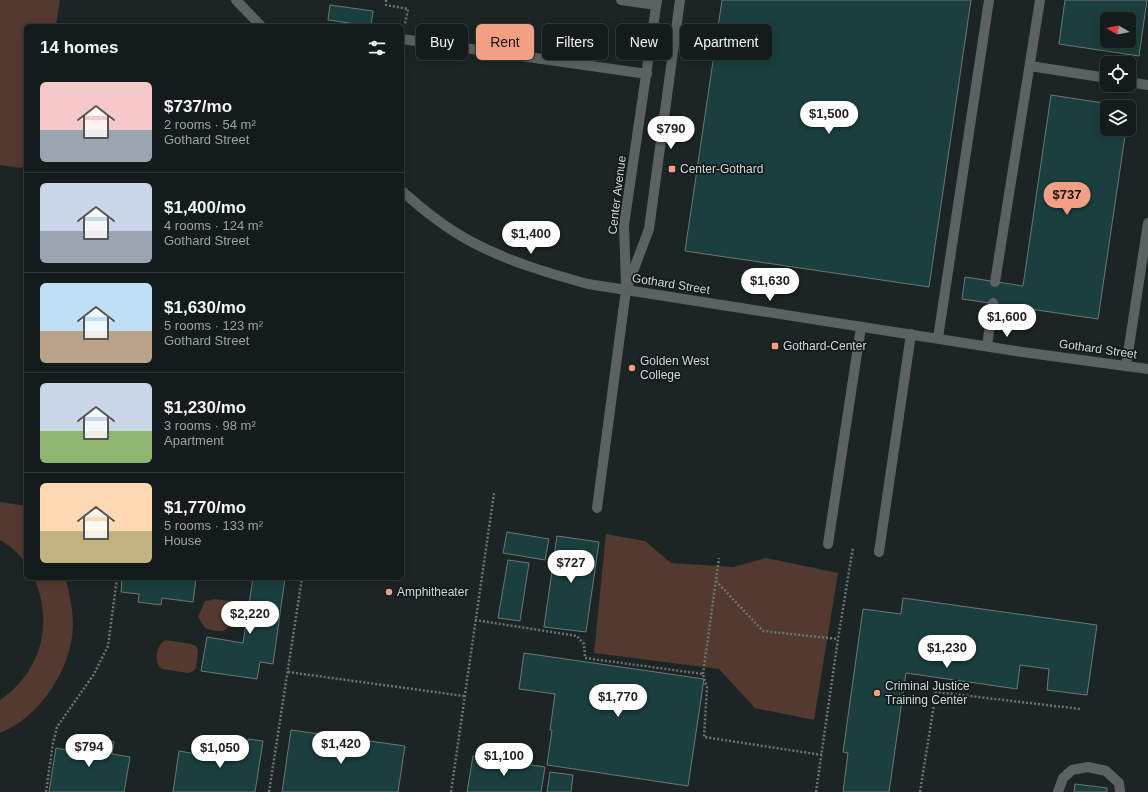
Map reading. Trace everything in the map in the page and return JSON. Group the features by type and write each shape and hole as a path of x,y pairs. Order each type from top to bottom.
{"street":[{"path":"236,0 259,24"},
{"path":"621,0 656,2"},
{"path":"597,508 626,290 649,229 680,0"},
{"path":"938,338 989,0"},
{"path":"995,282 1040,0"},
{"name":"Center Avenue","path":"626,290 624,225 647,74 656,2"},
{"path":"404,39 647,74"},
{"path":"1030,66 1100,77"},
{"path":"1136,83 1148,85"},
{"name":"Gothard Street","path":"404,193 442,223 470,241 509,259 545,272 588,284 861,327 1148,369"},
{"path":"1126,366 1148,223"},
{"path":"988,346 993,303"},
{"path":"828,544 861,327"},
{"path":"879,552 911,334"},
{"path":"1058,792 1063,778 1072,770 1088,767 1106,771 1119,783 1120,792"}],"path":[{"path":"386,0 386,5 408,9 404,33"},
{"path":"451,792 494,493"},
{"path":"816,792 853,547"},
{"path":"719,558 703,674 707,688 704,737 822,755"},
{"path":"46,792 53,743 57,727 94,674 108,646 117,580"},
{"path":"270,792 302,580"},
{"path":"716,580 763,631 838,639"},
{"path":"475,620 577,636 584,644 585,658 703,674"},
{"path":"288,672 464,696"},
{"path":"920,792 936,692 1080,709"}],"shaded area":[{"path":"0,0 60,0 56,24 24,24 24,166 21,168 0,165"},
{"path":"0,502 24,506 24,561 14,550 0,540"},
{"path":"606,534 645,541 671,563 733,567 766,558 838,573 814,720 755,708 719,669 594,653"},
{"path":"35,580 66,580 70,598 73,626 67,659 51,690 40,704 28,716 14,726 0,733 0,700 14,689 25,676 34,661 40,646 43,629 43,613 40,595"},
{"path":"213,599 231,601 228,608 233,612 230,624 225,630 222,631 205,628 198,617 205,601"},
{"path":"166,640 196,646 198,650 196,668 193,671 188,673 162,669 159,666 157,662 158,649"}],"building":[{"path":"722,0 971,0 929,287 685,251 713,60 772,60 772,24 718,24"},
{"path":"1065,0 1147,0 1139,56 1059,44"},
{"path":"330,5 373,11 371,24 357,24 328,20"},
{"path":"1051,95 1100,103 1100,136 1125,136 1098,319 962,299 965,277 1023,286"},
{"path":"507,532 549,539 545,560 503,553"},
{"path":"557,536 599,542 586,632 544,627"},
{"path":"508,560 529,563 520,621 498,618"},
{"path":"122,580 196,580 193,602 162,598 161,605 138,602 139,594 121,592"},
{"path":"253,580 285,580 273,664 260,662 257,679 201,671 207,637 243,643"},
{"name":"Criminal Justice Training Center","path":"903,598 1097,625 1087,695 1047,690 1049,669 1020,665 1017,689 906,673 889,792 843,792 848,753 843,752 863,609 901,614"},
{"path":"524,653 704,679 688,786 547,765 555,694 519,689"},
{"path":"291,730 405,746 398,792 282,792"},
{"path":"75,736 114,742 112,754 130,757 124,792 49,792 56,748 72,751"},
{"path":"248,739 263,741 255,792 173,792 179,751 214,757 216,741 247,746"},
{"path":"473,756 545,767 541,792 467,792"},
{"path":"550,772 573,775 571,792 547,792"},
{"path":"1075,784 1107,788 1107,792 1074,792"}],"place":[{"name":"Center-Gothard","path":"672,169"},
{"name":"Gothard-Center","path":"775,346"},
{"name":"Golden West College","path":"632,368"},
{"name":"Amphitheater","path":"389,592"},
{"name":"Criminal Justice Training Center","path":"877,693"}]}
